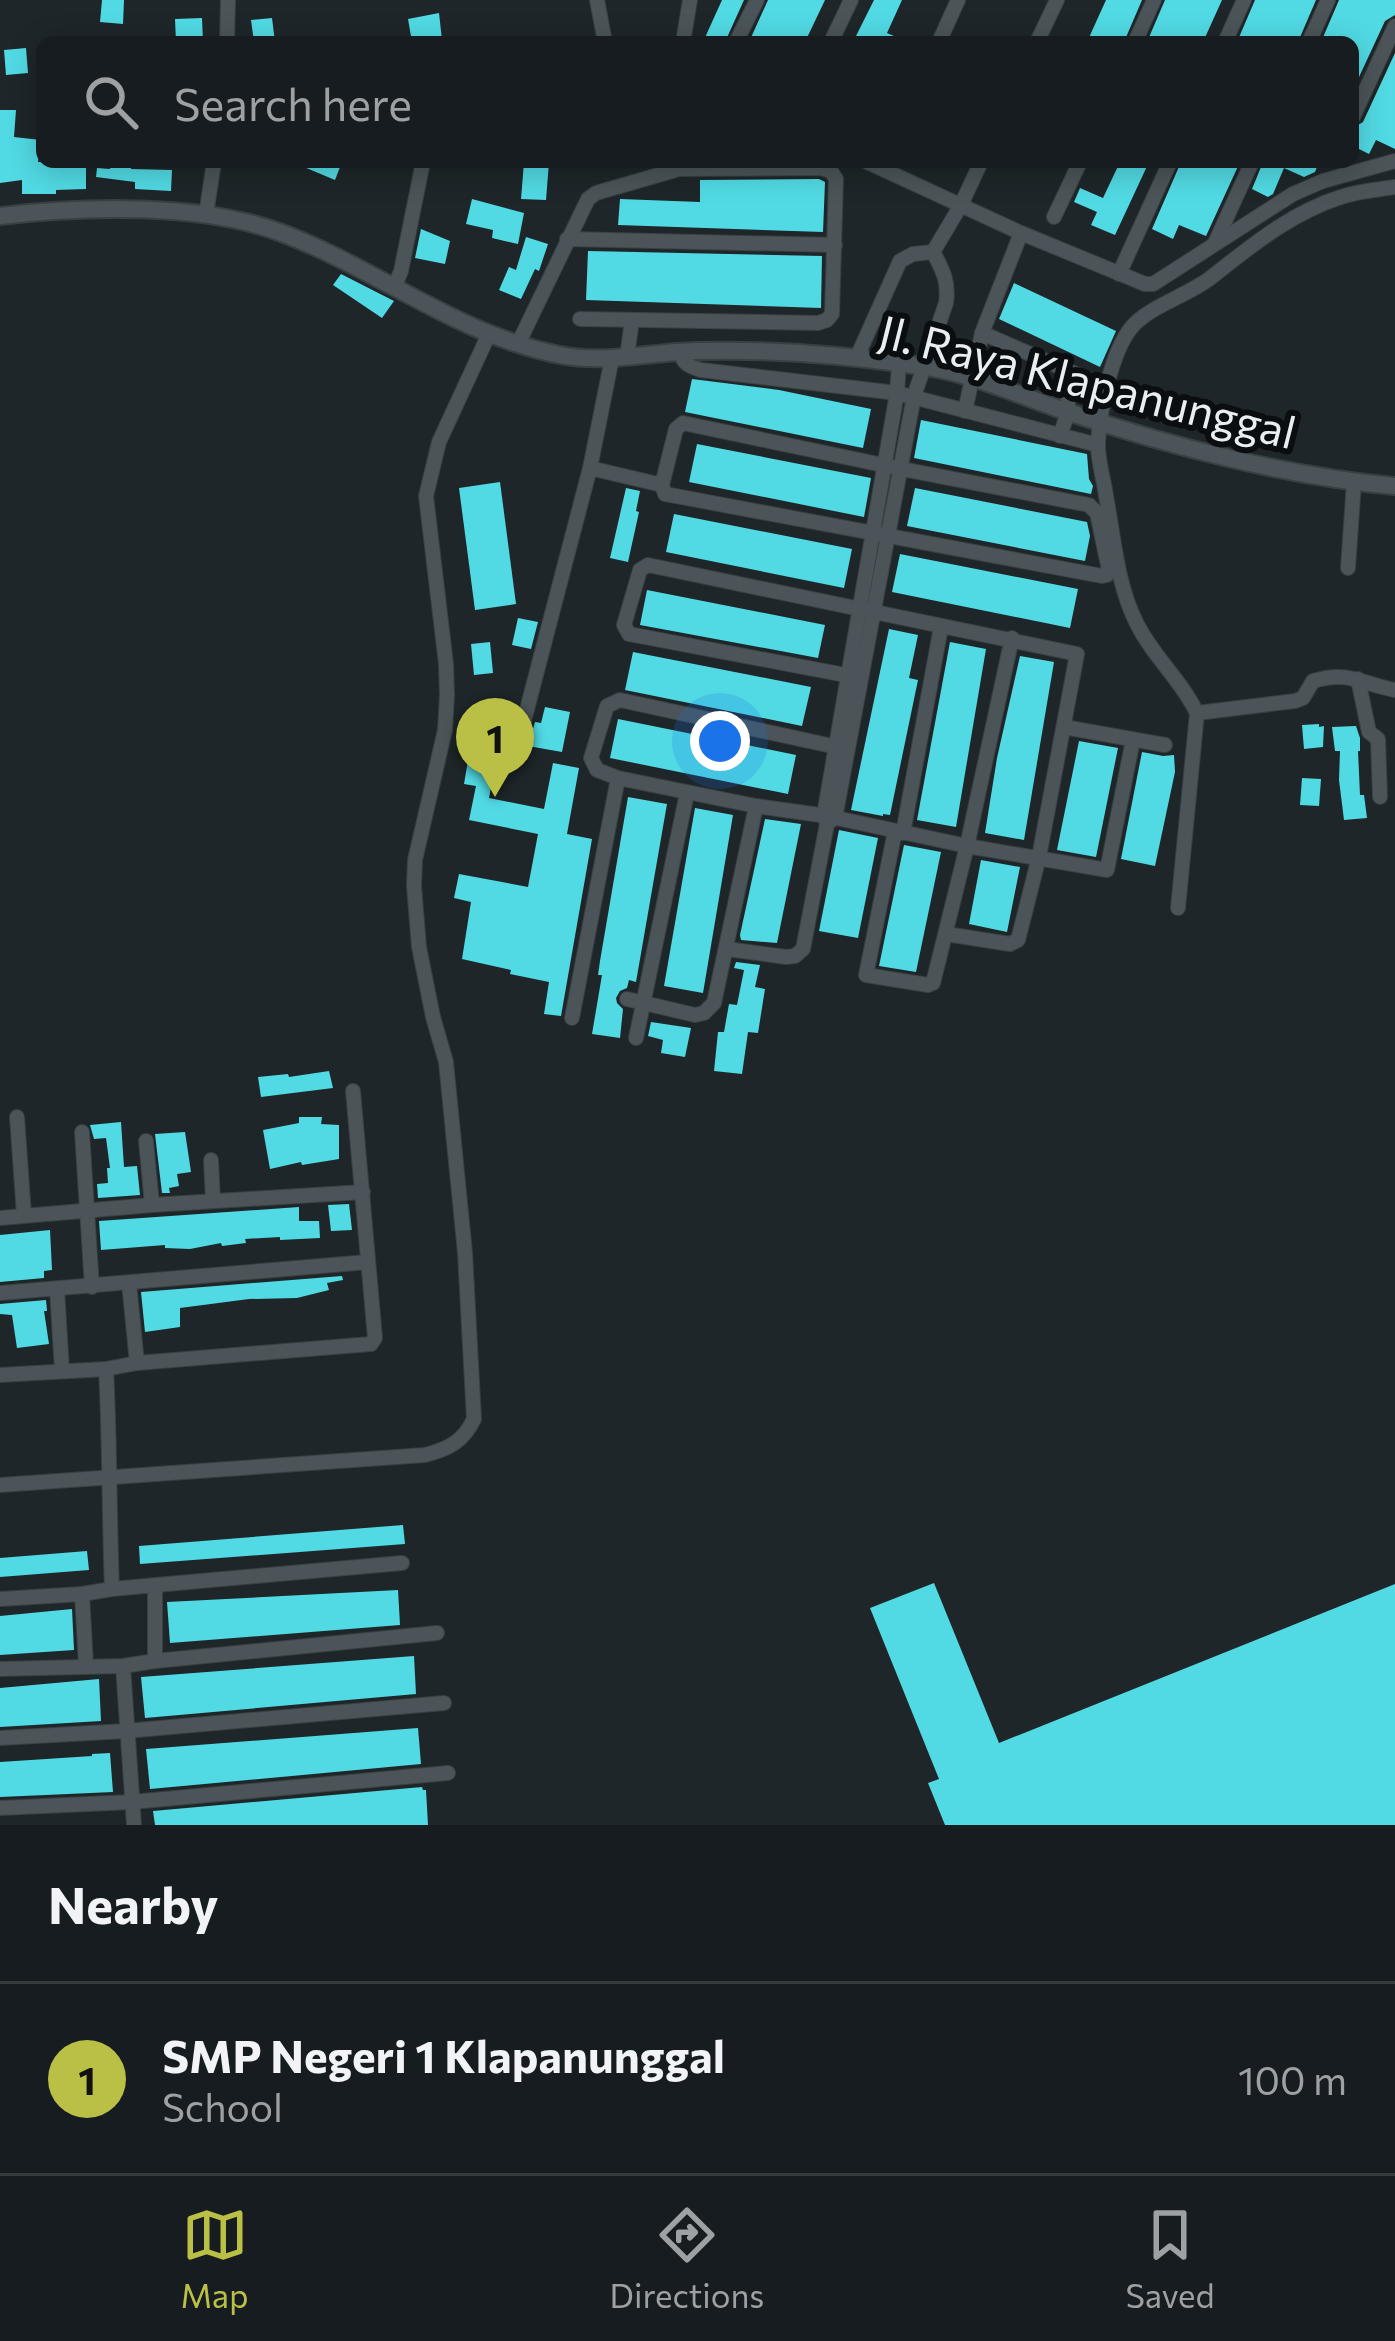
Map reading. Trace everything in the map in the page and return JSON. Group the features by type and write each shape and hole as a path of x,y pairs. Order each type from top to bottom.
{"street":[{"path":"226,36 228,0"},
{"path":"597,0 604,36"},
{"path":"684,36 690,0"},
{"path":"739,36 757,0"},
{"path":"834,36 851,0"},
{"path":"942,36 958,0"},
{"path":"1040,36 1057,0"},
{"path":"1138,36 1154,0"},
{"path":"1228,36 1244,0"},
{"path":"1312,36 1328,0"},
{"path":"1359,104 1395,26"},
{"path":"880,168 1021,233 1153,284 1273,205 1323,181 1395,161"},
{"path":"206,215 213,168"},
{"path":"394,288 422,168"},
{"path":"518,344 583,205 596,193 671,168 821,168 836,179 832,314 827,320 580,320"},
{"path":"933,252 978,168"},
{"path":"1054,217 1077,168"},
{"path":"1120,274 1167,168"},
{"path":"1212,247 1249,168"},
{"path":"1323,181 1329,168"},
{"path":"1178,908 1197,713 1134,618 1120,574 1098,445 1117,353 1142,319 1198,287 1300,213 1344,195 1395,187"},
{"name":"Jl. Raya Klapanunggal","path":"0,216 108,210 206,215 251,223 282,233 488,336 563,356 753,349 923,366 974,378 1102,423 1279,469 1395,486"},
{"path":"965,411 982,333 1021,233"},
{"path":"567,239 835,245"},
{"path":"857,357 900,261 933,252"},
{"path":"879,535 902,470 914,396 946,302 946,275 933,252"},
{"path":"519,740 632,320"},
{"path":"982,333 1085,378"},
{"path":"0,1485 425,1455 463,1438 474,1419 465,1253 446,1062 418,947 414,886 415,860 446,730 446,664 426,496 439,442 488,336"},
{"path":"680,351 683,361 701,370 914,396 1098,445"},
{"path":"727,949 786,957 803,949 879,535 899,364"},
{"path":"1060,436 1068,412 1068,371"},
{"path":"683,423 902,470 1089,505 1097,513 1107,575 665,494 662,485 676,429 683,423"},
{"path":"590,469 662,485"},
{"path":"1348,568 1354,482"},
{"path":"854,676 629,634 624,626 640,570 648,565 1012,638 1078,656 1018,940 1010,944 946,934"},
{"path":"941,626 866,974 928,985 933,982 946,934 1012,638"},
{"path":"1197,713 1294,701 1303,698 1313,681 1328,676 1347,676 1395,690"},
{"path":"1358,679 1370,732 1378,739 1380,797"},
{"path":"841,748 620,700 608,706 591,758 597,770 618,778 687,793 1107,870 1133,740"},
{"path":"1064,727 1165,745"},
{"path":"572,1018 618,778"},
{"path":"636,1038 635,1001 687,793"},
{"path":"635,1001 701,1016 714,1003 756,806"},
{"path":"0,1376 371,1344 375,1338 353,1091"},
{"path":"17,1117 24,1216"},
{"path":"82,1132 92,1287"},
{"path":"146,1141 152,1204"},
{"path":"0,1144 19,1143"},
{"path":"211,1160 213,1201"},
{"path":"0,1218 363,1192"},
{"path":"0,1293 368,1262"},
{"path":"129,1283 136,1363"},
{"path":"57,1289 62,1371"},
{"path":"106,1369 112,1588"},
{"path":"0,1599 402,1563"},
{"path":"154,1587 155,1661"},
{"path":"82,1594 86,1666"},
{"path":"0,1669 123,1666 437,1633"},
{"path":"123,1666 134,1825"},
{"path":"0,1738 444,1703"},
{"path":"0,1808 132,1802 448,1773"}],"building":[{"path":"102,0 124,0 123,24 100,22"},
{"path":"722,0 744,0 728,36 706,36"},
{"path":"768,0 825,0 808,36 752,36"},
{"path":"874,0 902,0 887,33 894,36 856,36"},
{"path":"1106,0 1142,0 1127,36 1090,36"},
{"path":"1165,0 1222,0 1206,36 1150,36"},
{"path":"1255,0 1316,0 1301,36 1240,36"},
{"path":"1339,0 1395,0 1395,15 1385,21 1359,77 1359,36 1324,36"},
{"path":"439,13 442,36 411,36 408,19"},
{"path":"202,18 203,36 176,36 175,19"},
{"path":"272,18 274,36 253,36 251,20"},
{"path":"26,48 28,73 6,75 4,50"},
{"path":"1395,53 1395,149 1376,140 1369,154 1359,149 1359,124"},
{"path":"0,110 16,110 14,137 36,139 36,168 86,168 86,189 22,194 22,180 0,183"},
{"path":"97,168 172,170 171,191 135,189 135,182 96,177"},
{"path":"306,168 340,168 335,180"},
{"path":"524,168 549,168 546,200 521,199"},
{"path":"1117,168 1146,168 1115,235 1091,225 1097,212 1074,202 1080,188 1103,198"},
{"path":"1178,168 1237,168 1206,236 1179,225 1173,239 1152,229"},
{"path":"1261,168 1284,168 1273,194 1268,197 1252,189"},
{"path":"1284,168 1317,168 1304,177"},
{"path":"700,180 825,182 823,232 618,225 620,199 700,202"},
{"path":"472,199 524,213 518,244 492,238 493,230 466,224"},
{"path":"421,229 450,241 445,264 415,258"},
{"path":"526,237 548,244 539,271 535,269 521,299 499,290 509,267 516,270"},
{"path":"588,251 822,256 821,308 586,300"},
{"path":"341,274 394,301 382,318 333,285"},
{"path":"1014,283 1116,331 1100,367 999,319"},
{"path":"692,379 871,409 863,448 685,412"},
{"path":"921,420 1087,454 1091,494 914,458"},
{"path":"697,444 871,478 864,517 689,482"},
{"path":"500,482 516,604 475,610 459,488"},
{"path":"626,488 640,491 628,562 610,558"},
{"path":"915,488 1087,522 1090,536 1085,561 907,526"},
{"path":"674,514 852,549 844,588 666,552"},
{"path":"900,554 1078,589 1070,628 892,592"},
{"path":"647,590 825,625 818,658 640,625"},
{"path":"518,618 538,622 531,649 512,645"},
{"path":"889,629 918,635 909,678 918,680 890,815 883,816 851,810"},
{"path":"490,642 493,673 474,675 471,644"},
{"path":"950,642 986,649 956,827 917,820"},
{"path":"633,652 811,687 802,726 625,690"},
{"path":"1020,656 1054,662 1024,840 985,833"},
{"path":"545,707 570,712 562,752 528,746"},
{"path":"618,719 796,755 788,794 610,758"},
{"path":"1302,725 1324,726 1323,747 1304,749"},
{"path":"1356,726 1360,795 1364,795 1367,818 1344,820 1340,751 1335,751 1332,727"},
{"path":"1079,741 1118,748 1096,857 1057,850"},
{"path":"471,743 498,747 489,798 544,809 553,763 579,768 567,834 592,839 561,1016 544,1014 549,982 462,959 471,902 454,898 459,874 528,887 538,834 469,820 476,786 464,784"},
{"path":"1142,752 1174,755 1175,772 1155,866 1121,859"},
{"path":"1302,778 1321,779 1319,806 1300,805"},
{"path":"628,797 667,804 636,982 629,980 616,998 623,1009 620,1038 592,1034"},
{"path":"695,808 733,815 703,993 664,986"},
{"path":"765,819 801,824 777,943 741,940 740,935"},
{"path":"839,830 878,838 858,938 819,931"},
{"path":"904,845 941,852 916,972 879,966"},
{"path":"981,860 1020,867 1007,932 969,924"},
{"path":"736,962 760,965 755,987 765,989 758,1033 748,1032 742,1074 714,1071 718,1032 724,1032 729,1004 737,1005 744,970 734,968"},
{"path":"651,1022 691,1028 685,1057 661,1053 663,1040 648,1036"},
{"path":"329,1071 333,1088 261,1097 258,1077"},
{"path":"299,1117 322,1117 321,1124 339,1125 339,1159 270,1169 263,1130 299,1123"},
{"path":"121,1122 124,1167 137,1166 140,1195 98,1198 97,1184 108,1183 110,1168 106,1138 94,1139 90,1125"},
{"path":"185,1132 191,1172 177,1174 179,1186 162,1193 155,1134"},
{"path":"349,1204 352,1230 331,1231 328,1205"},
{"path":"299,1207 299,1221 319,1221 320,1238 245,1239 246,1243 190,1249 165,1245 101,1250 99,1221"},
{"path":"50,1230 52,1270 44,1271 44,1278 0,1282 0,1235"},
{"path":"342,1276 343,1280 327,1283 329,1290 297,1298 180,1308 180,1327 145,1332 141,1292"},
{"path":"46,1300 49,1344 17,1348 12,1315 0,1314 0,1304"},
{"path":"403,1525 405,1544 140,1564 139,1546"},
{"path":"87,1551 89,1570 0,1577 0,1558"},
{"path":"934,1583 999,1743 1395,1584 1395,1825 945,1825 928,1783 939,1779 870,1608"},
{"path":"398,1590 400,1625 170,1643 167,1602"},
{"path":"72,1609 74,1650 0,1655 0,1616"},
{"path":"414,1656 416,1694 145,1718 141,1677"},
{"path":"99,1679 101,1721 0,1727 0,1688"},
{"path":"418,1728 421,1764 150,1789 146,1749"},
{"path":"110,1753 113,1792 0,1797 0,1762"},
{"path":"422,1787 428,1825 155,1825 153,1811"}],"place":[{"name":"SMP Negeri 1 Klapanunggal","path":"495,797"}]}
